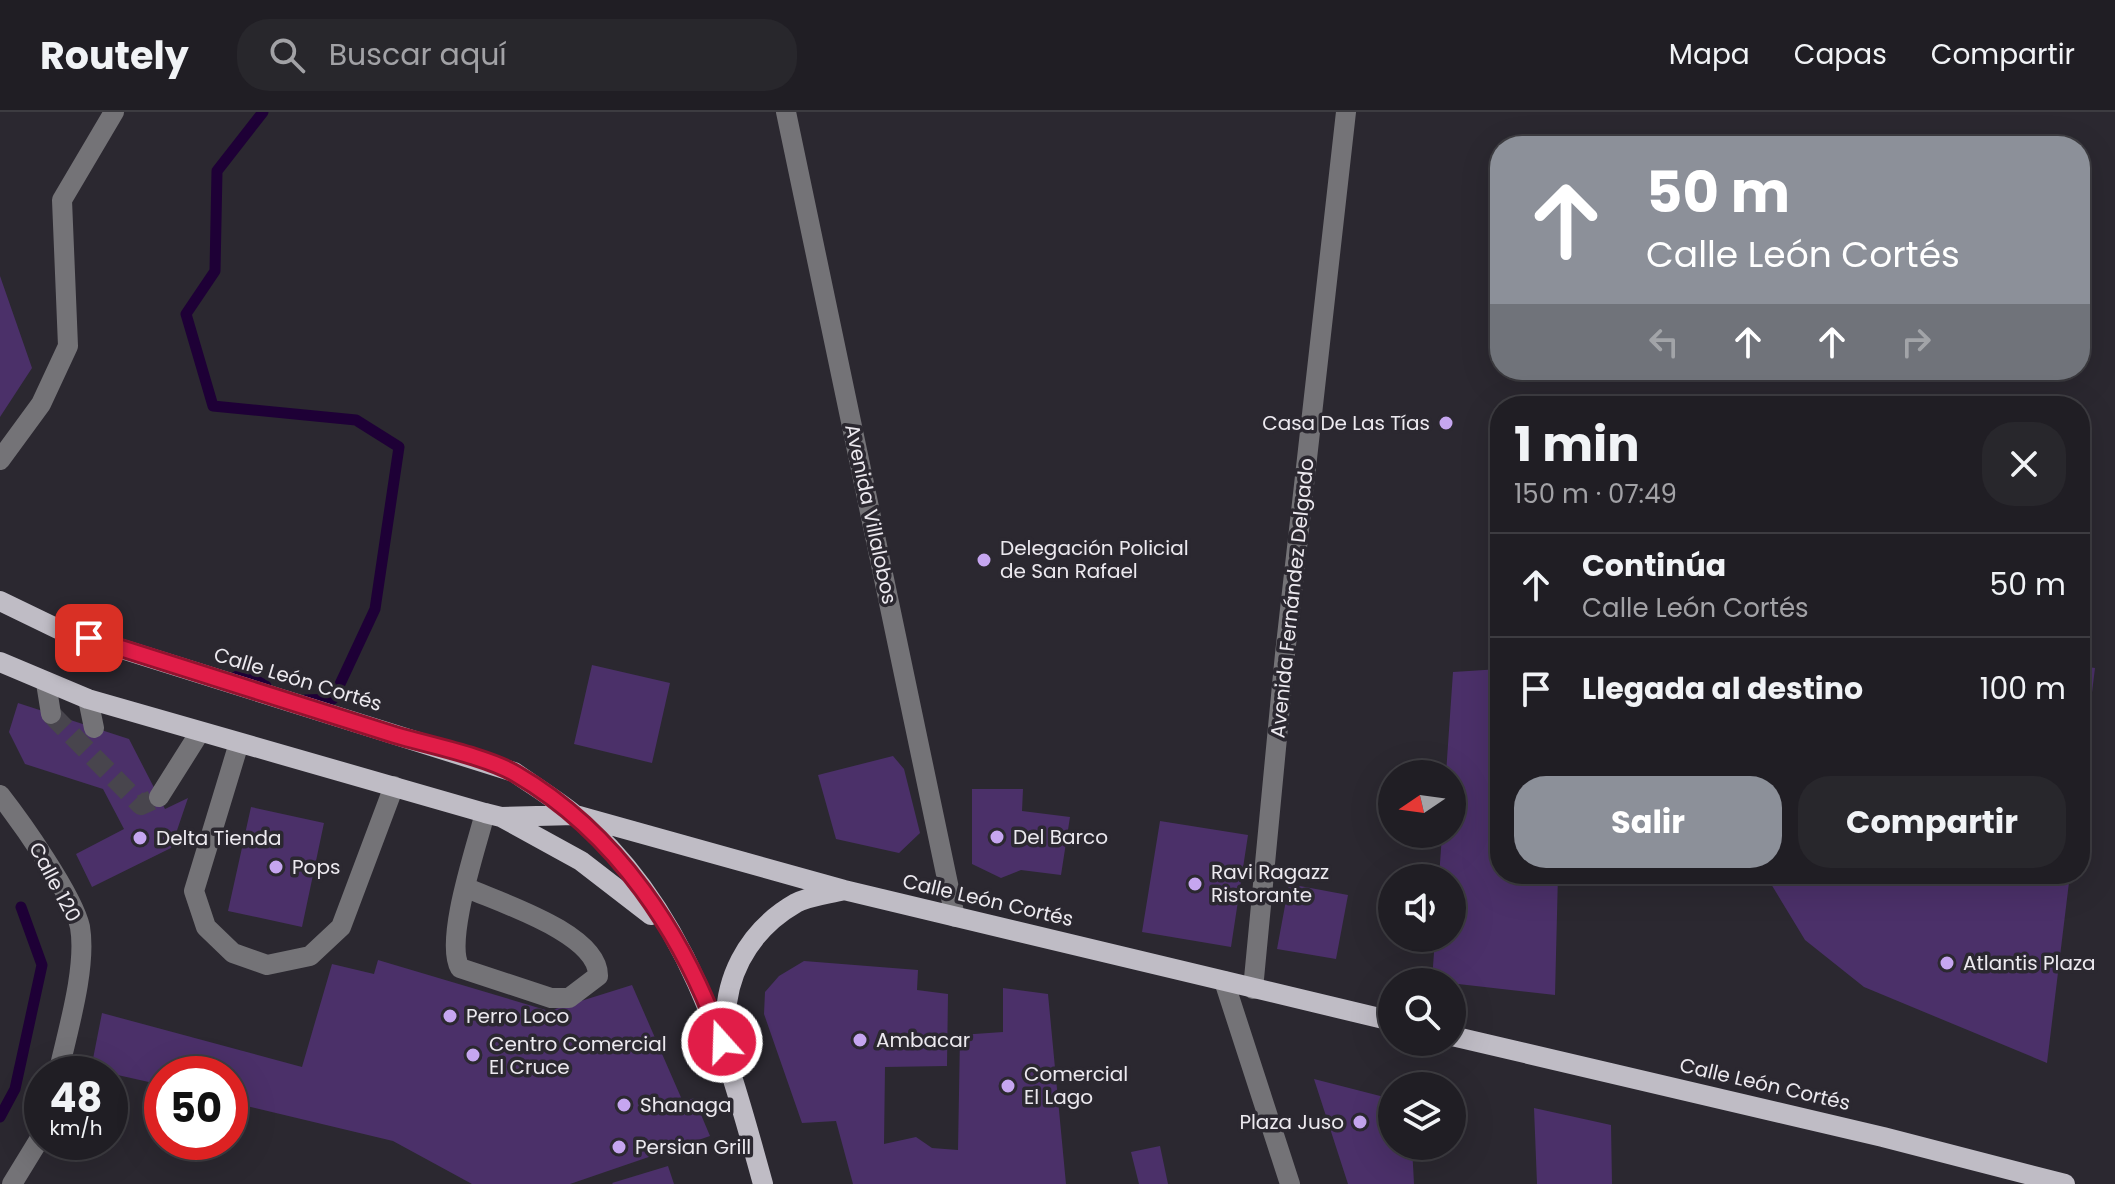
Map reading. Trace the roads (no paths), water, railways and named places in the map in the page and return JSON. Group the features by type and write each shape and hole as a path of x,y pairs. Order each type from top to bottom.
{"main road":[{"name":"Calle León Cortés","path":"0,601 58,629 514,772 575,815"},
{"name":"Calle León Cortés","path":"0,662 88,699 493,815 575,815 844,890 1378,1018"},
{"path":"493,815 581,861 670,929"},
{"path":"575,815 627,869 670,929 705,995 730,1066 763,1184"},
{"path":"730,1066 724,1018 733,971 759,930 798,902 844,890"},
{"name":"Calle León Cortés","path":"1466,1039 1883,1137 2065,1184"}],"street":[{"path":"0,460 41,404 68,346 62,200 114,112"},
{"name":"Avenida Villalobos","path":"786,112 955,917"},
{"name":"Avenida Fernández Delgado","path":"1253,989 1287,639 1346,112"},
{"path":"46,683 51,714"},
{"path":"88,699 94,728"},
{"path":"159,797 200,732"},
{"path":"239,743 194,891 206,927 233,953 267,965 310,956 341,927 394,786"},
{"name":"Calle 120","path":"0,795 26,829 80,925 81,954 61,1056"},
{"path":"467,888 563,933 593,955 598,976 569,998 551,998 460,968 454,951 467,888 493,815"},
{"path":"1224,981 1290,1184"},
{"path":"12,1184 27,1160"}],"waterway":[{"path":"263,112 217,171 215,271 186,314 213,406 356,420 399,447 375,609 333,699 305,700"},
{"path":"237,676 246,675 266,686"},
{"path":"0,1117 15,1089 42,965 21,907"}],"tunnel":[{"path":"51,714 141,805 159,797"}],"place":[{"name":"Casa De Las Tías","path":"1446,423"},
{"name":"Delegación Policial de San Rafael","path":"984,560"},
{"name":"Del Barco","path":"997,837"},
{"name":"Delta Tienda","path":"140,838"},
{"name":"Pops","path":"276,867"},
{"name":"Ravi Ragazz Ristorante","path":"1195,884"},
{"name":"Atlantis Plaza","path":"1947,963"},
{"name":"Perro Loco","path":"450,1016"},
{"name":"Ambacar","path":"860,1040"},
{"name":"Centro Comercial El Cruce","path":"473,1055"},
{"name":"Comercial El Lago","path":"1008,1086"},
{"name":"Shanaga","path":"624,1105"},
{"name":"Plaza Juso","path":"1360,1122"},
{"name":"Persian Grill","path":"619,1147"}]}
